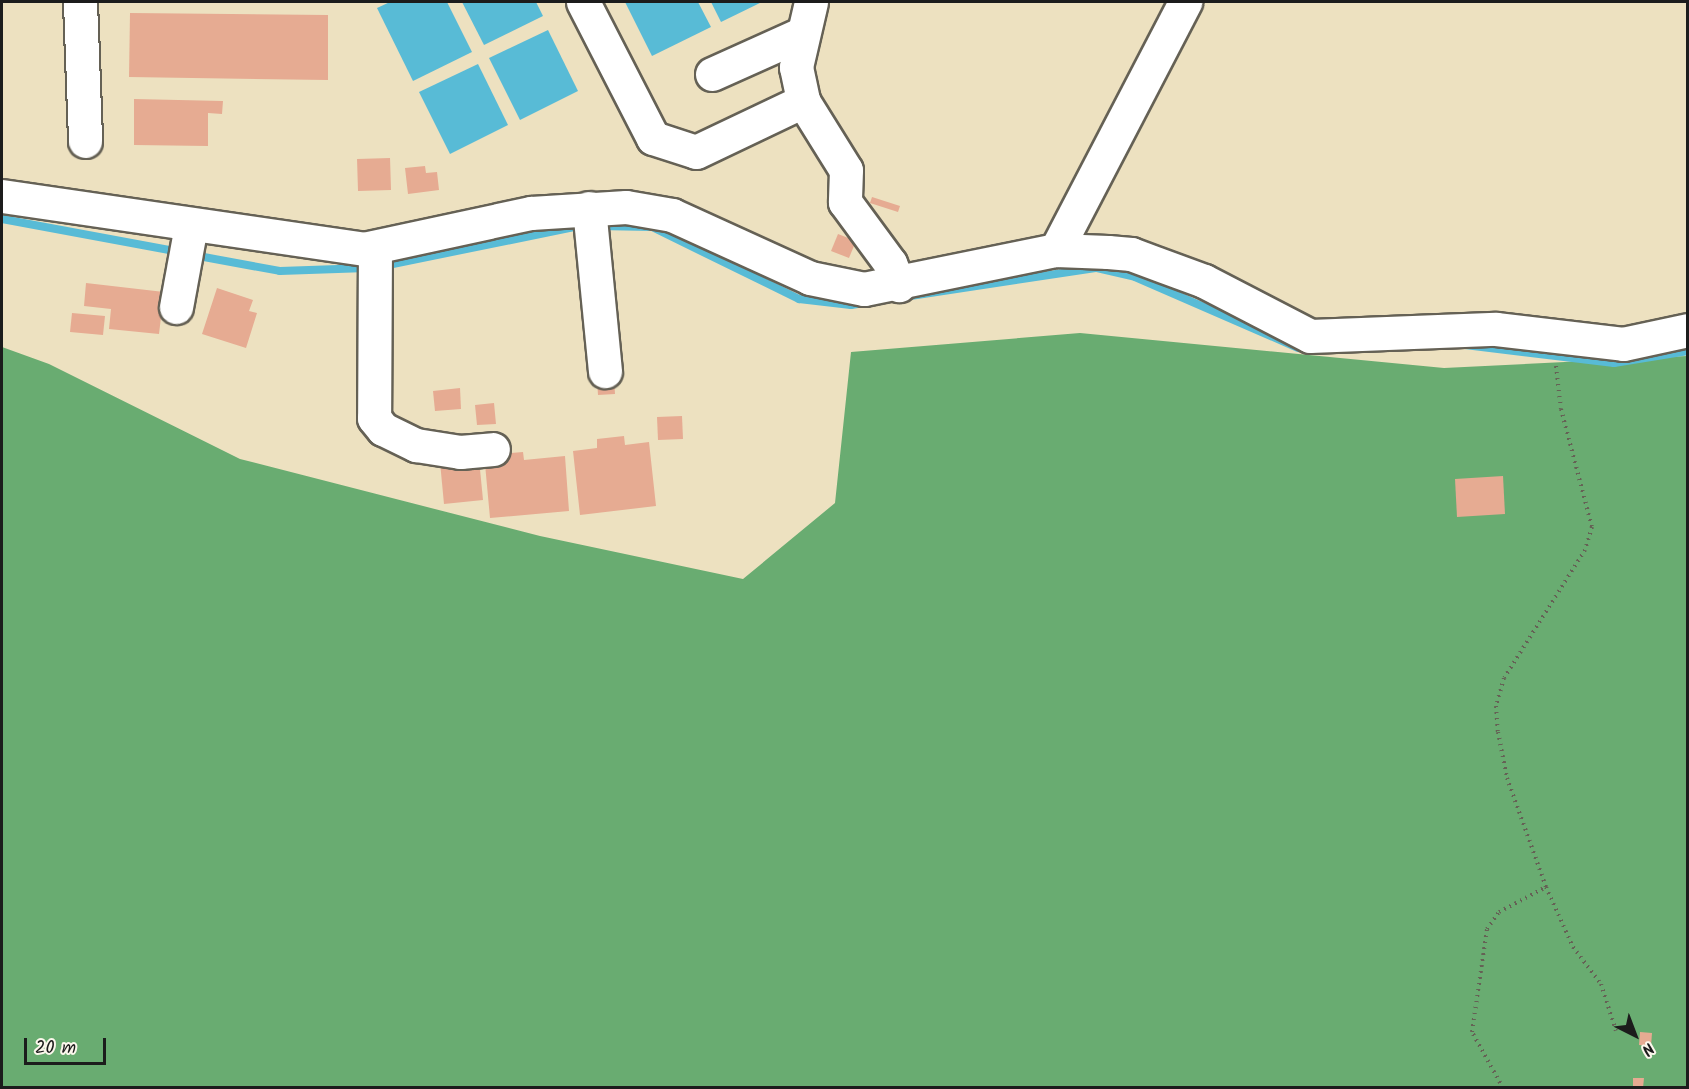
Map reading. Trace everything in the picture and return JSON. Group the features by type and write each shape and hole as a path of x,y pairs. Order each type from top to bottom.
{"street":[{"path":"80,2 85,141"},
{"path":"583,2 653,138 696,152 803,100"},
{"path":"811,2 801,34 796,67 803,100 846,171 845,202 890,263 899,285"},
{"path":"1056,250 1185,2"},
{"path":"712,74 801,34"},
{"path":"2,196 191,225 375,247 531,213 589,208 672,215 810,278 864,289 899,285 1056,250 1131,254 1204,281 1310,336 1469,328 1623,345 1688,330"},
{"path":"589,208 605,371"},
{"path":"176,307 191,225"},
{"path":"375,247 374,418 382,429 416,445 460,452 493,449"}],"path":[{"path":"1560,339 1555,378 1588,508 1590,538 1520,645 1496,706 1507,778 1546,887 1576,953 1601,984 1616,1031"},
{"path":"1503,1088 1472,1032 1487,929 1499,912 1546,887"}],"green space":[{"path":"1080,333 1444,368 1687,356 1687,1087 2,1088 2,347 49,364 240,459 540,536 743,579 835,503 851,352"}],"water":[{"path":"390,2 447,2 472,52 413,81 377,8"},
{"path":"462,2 536,2 543,16 484,45"},
{"path":"625,2 698,2 711,27 652,56"},
{"path":"711,2 762,2 721,22"},
{"path":"548,30 578,91 520,120 489,58"},
{"path":"478,64 508,125 450,154 419,92"}],"building":[{"path":"130,13 328,15 328,80 129,77"},
{"path":"134,99 223,101 222,114 208,113 208,146 134,145"},
{"path":"390,158 391,190 358,191 357,159"},
{"path":"425,166 426,173 437,172 439,190 408,194 405,168"},
{"path":"872,197 900,206 898,212 870,203"},
{"path":"838,234 856,241 849,258 831,251"},
{"path":"86,283 164,292 159,334 109,329 111,309 84,306"},
{"path":"217,288 253,300 249,311 257,313 246,348 202,334"},
{"path":"72,313 105,316 103,335 70,332"},
{"path":"597,379 614,379 615,394 598,395"},
{"path":"460,388 461,409 435,411 433,391"},
{"path":"494,403 496,424 477,425 475,405"},
{"path":"682,416 683,439 658,440 657,417"},
{"path":"624,436 625,445 649,442 656,506 580,515 573,451 597,448 597,439"},
{"path":"523,452 524,460 565,456 569,511 490,518 485,464 498,454"},
{"path":"479,459 483,500 444,504 440,462"},
{"path":"1503,476 1505,514 1457,517 1455,479"},
{"path":"1640,1032 1652,1033 1651,1046 1639,1045"},
{"path":"1633,1078 1644,1078 1643,1088 1633,1088"}],"waterway":[{"path":"2,219 180,252"},
{"path":"383,266 579,226"},
{"path":"597,226 652,227 799,299 851,305 1097,268 1135,277 1298,348"},
{"path":"193,255 280,271 367,268"},
{"path":"1465,345 1614,363 1688,351"}]}
